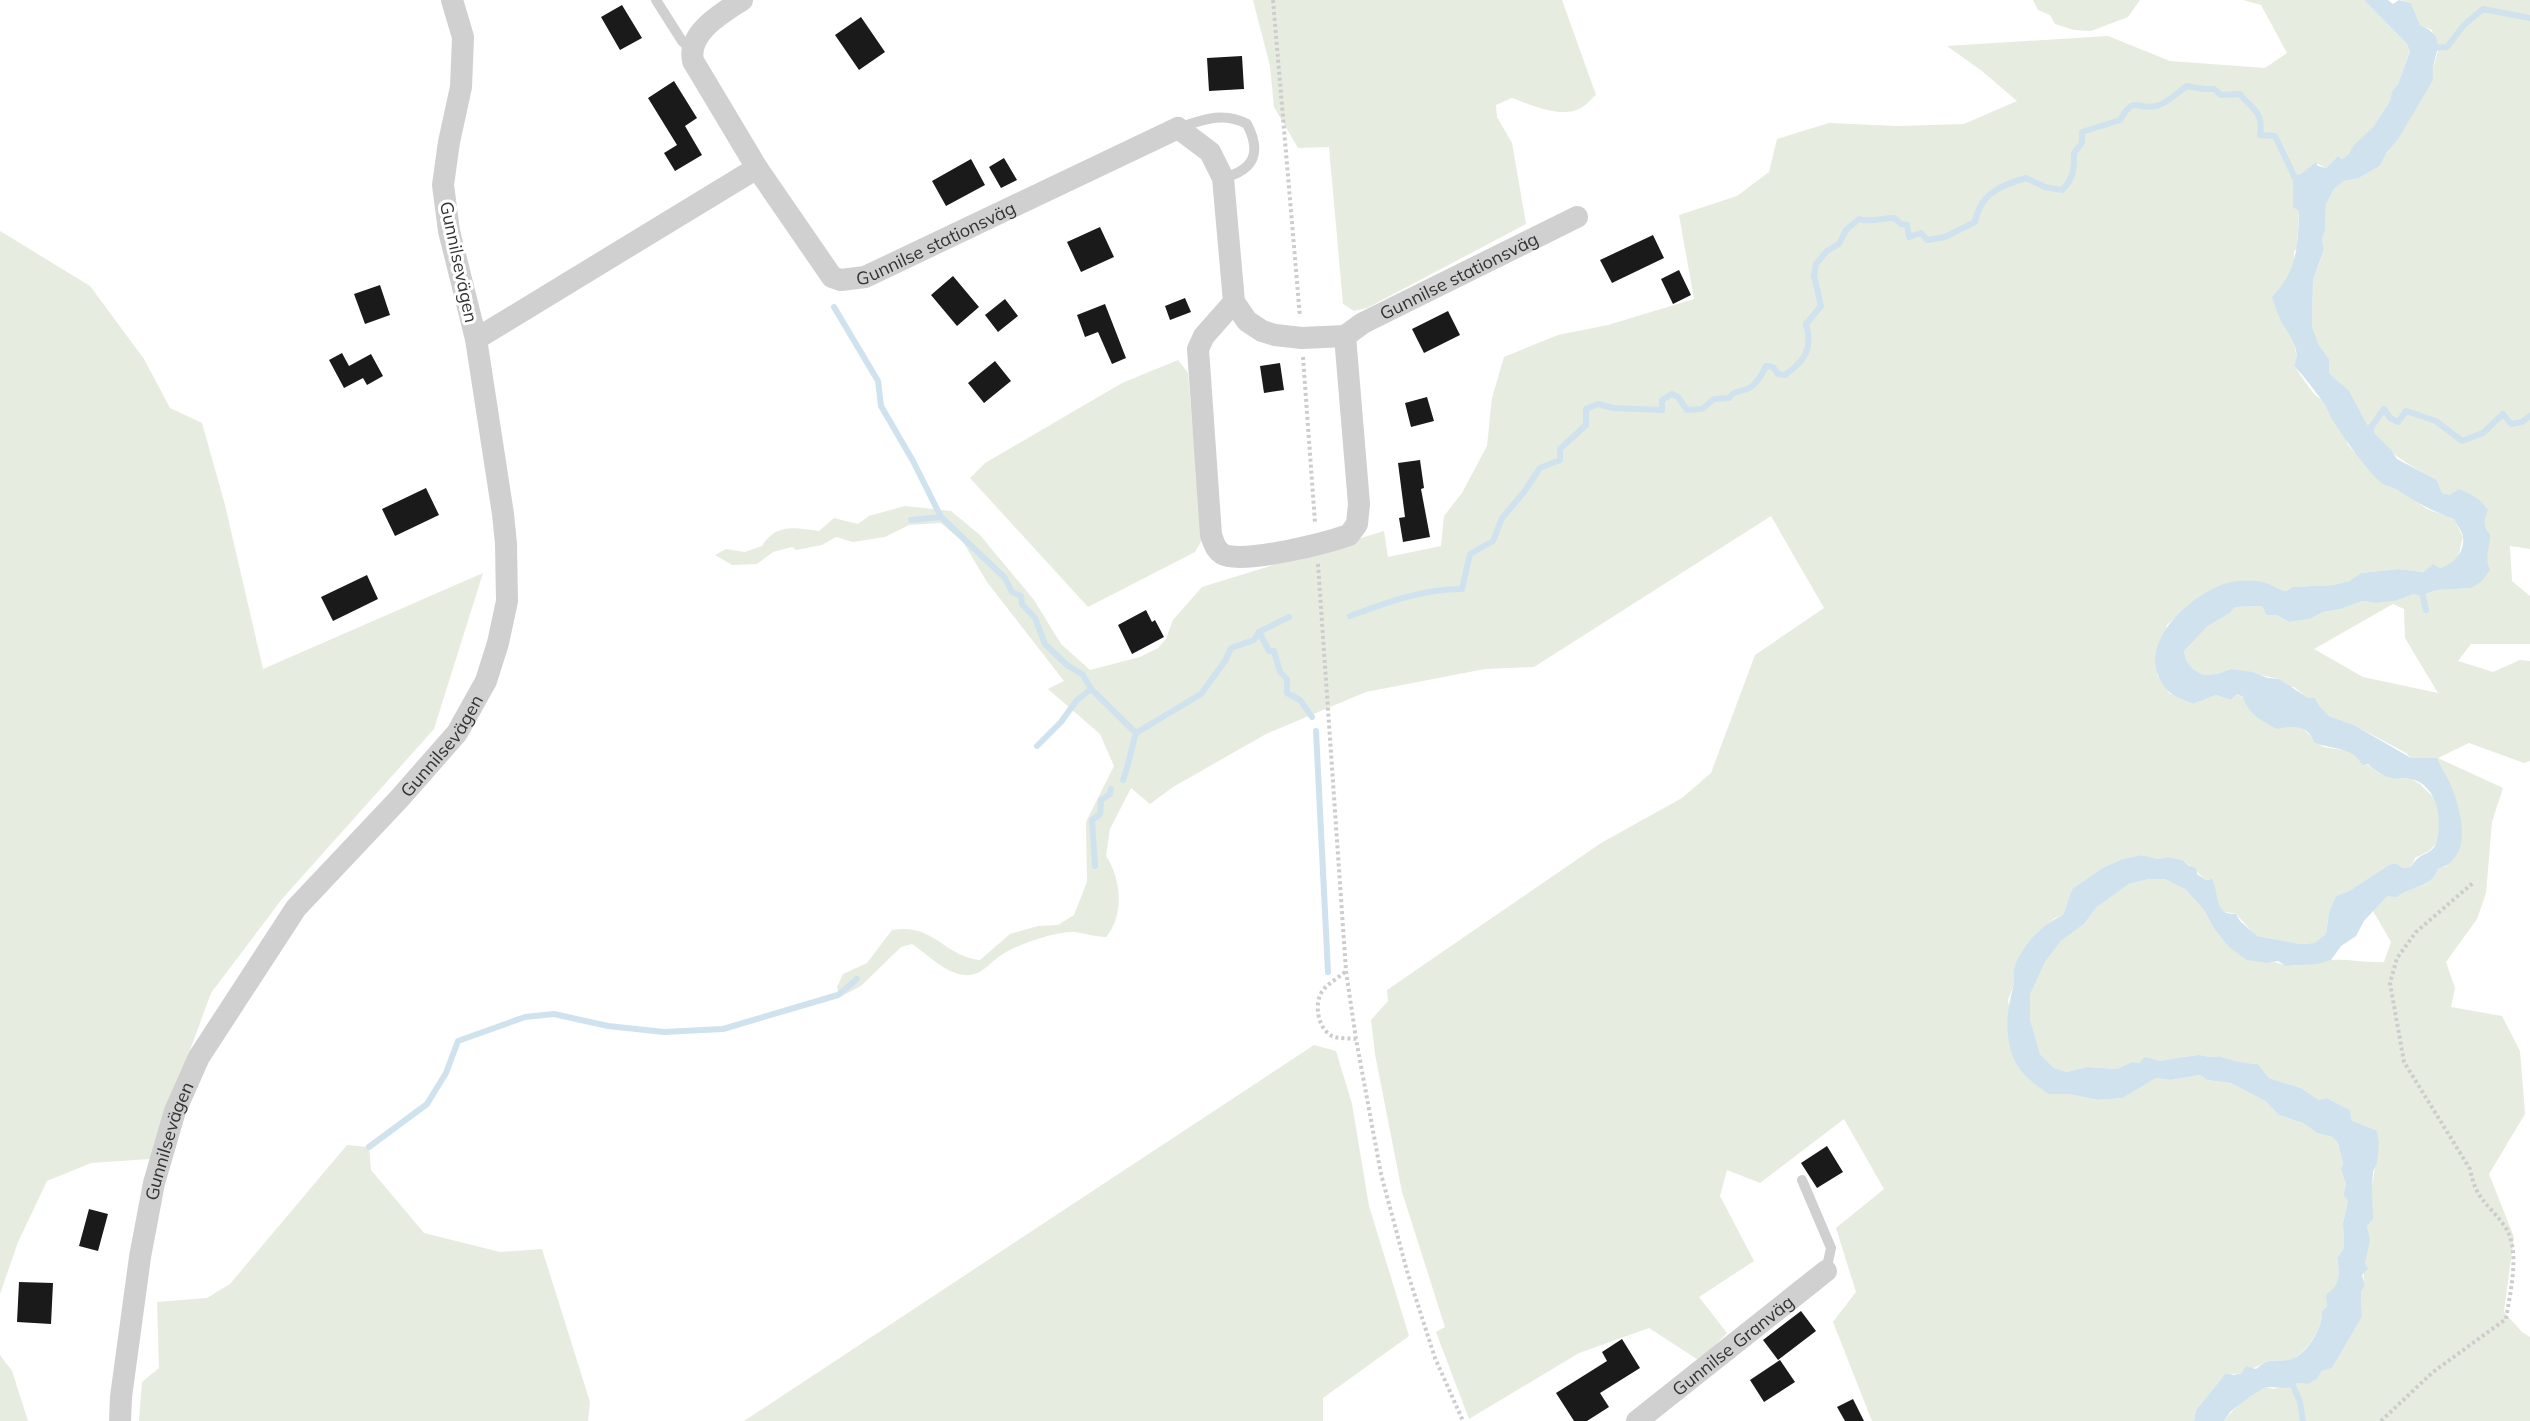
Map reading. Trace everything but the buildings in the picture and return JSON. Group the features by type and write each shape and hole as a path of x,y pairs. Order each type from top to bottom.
{"street":[{"name":"Gunnilsevägen","path":"120,1421 122,1385 140,1257 154,1183 175,1111 199,1057 296,908 399,799 457,732 486,681 498,644 507,601 506,544 476,339 449,231 443,185 449,142 461,87 463,37 452,0"},
{"path":"476,339 757,168 693,61 691,50 695,39 707,26 721,13 742,0"},
{"path":"1178,128 1210,152 1223,178 1234,302 1247,321 1262,331 1286,338 1345,336 1359,504 1357,524 1349,535 1317,545 1253,555 1227,556 1219,552 1214,544 1198,349 1204,336 1234,302"},
{"name":"Gunnilse stationsväg","path":"757,168 832,277 853,279 865,277 1178,128"},
{"name":"Gunnilse stationsväg","path":"1345,336 1363,323 1577,217"},
{"name":"Gunnilse Granväg","path":"1637,1421 1826,1271"}],"lane":[{"path":"656,0 681,41 691,50"},
{"path":"1178,128 1218,116 1236,118 1247,124 1254,145 1249,166 1241,173 1223,178"},
{"path":"1802,1180 1831,1248 1826,1271"}],"path":[{"path":"1274,0 1302,338 1346,972 1381,1174 1407,1271 1435,1358 1463,1421"},
{"path":"2381,1421 2433,1372 2506,1319 2515,1260 2505,1226 2487,1207 2474,1188 2470,1169 2404,1062 2390,982 2397,958 2416,932 2474,882"},
{"path":"1346,972 1322,991 1318,1003 1319,1020 1326,1032 1334,1037 1356,1039"}],"shaded area":[{"path":"1253,0 1562,0 1596,95 1581,108 1565,112 1546,110 1512,98 1496,105 1497,117 1512,143 1526,224 1367,308 1354,311 1343,304 1329,147 1298,148 1274,107 1270,66"},
{"path":"2033,0 2140,0 2128,17 2091,31 2074,30 2055,24 2050,15 2038,10"},
{"path":"2243,0 2364,0 2407,44 2410,50 2390,101 2373,127 2349,154 2342,159 2338,156 2326,168 2316,163 2301,174 2293,175 2299,211 2297,247 2294,252 2294,265 2283,286 2281,320 2293,337 2297,359 2294,366 2314,394 2324,402 2348,445 2384,484 2394,487 2427,509 2454,519 2463,537 2458,557 2450,565 2425,572 2398,569 2361,573 2349,581 2333,585 2292,587 2287,591 2256,582 2243,582 2219,588 2197,601 2167,625 2157,675 2169,693 2193,704 2216,695 2231,700 2237,694 2289,726 2300,726 2323,747 2349,751 2380,774 2395,779 2410,778 2420,784 2435,799 2440,819 2436,844 2429,851 2415,858 2411,867 2403,868 2395,863 2389,865 2349,891 2336,896 2329,912 2326,934 2314,943 2301,944 2256,936 2236,914 2221,911 2209,879 2206,880 2183,860 2168,857 2158,859 2141,855 2123,859 2104,867 2072,889 2063,915 2055,918 2038,932 2024,948 2014,969 2013,987 2008,1000 2018,1067 2048,1094 2069,1094 2098,1100 2123,1098 2156,1078 2171,1080 2200,1075 2207,1080 2231,1083 2265,1101 2279,1115 2303,1123 2317,1133 2332,1137 2338,1143 2343,1163 2341,1171 2346,1184 2343,1195 2348,1201 2343,1223 2344,1248 2337,1258 2340,1278 2327,1306 2322,1311 2322,1318 2316,1333 2301,1353 2289,1360 2269,1361 2242,1373 2226,1373 2196,1410 2194,1421 1872,1421 1833,1322 1856,1292 1836,1228 1884,1189 1844,1119 1760,1183 1727,1170 1720,1196 1754,1261 1699,1297 1727,1333 1700,1361 1649,1328 1579,1353 1469,1419 1436,1332 1445,1327 1402,1192 1375,1054 1371,1020 1388,1001 1387,990 1601,843 1682,798 1711,773 1755,655 1824,608 1771,516 1534,667 1485,669 1366,692 1266,734 1173,787 1150,804 1131,788 1110,829 1106,856 1115,875 1119,896 1116,918 1106,937 1074,932 1048,936 1010,950 981,971 970,975 950,971 912,944 901,947 861,986 840,997 837,987 843,974 867,963 892,930 919,931 957,953 980,960 1010,934 1038,926 1058,925 1074,915 1087,882 1086,822 1114,766 1100,734 1048,689 1064,681 987,582 963,542 941,523 909,525 885,537 853,542 836,537 822,545 796,550 792,547 773,552 757,564 732,565 715,555 726,549 745,552 762,546 767,539 780,530 819,531 834,518 858,524 869,516 905,506 951,511 980,535 1034,600 1061,644 1090,670 1140,657 1158,648 1166,639 1173,620 1202,587 1384,531 1388,557 1441,546 1444,516 1462,493 1487,446 1492,398 1504,357 1558,335 1608,325 1694,299 1679,215 1737,196 1769,172 1777,139 1829,123 1898,126 1964,124 2017,101 1982,71 1947,46 2108,36 2170,61 2265,68 2287,53 2261,5"},
{"path":"2401,0 2530,0 2530,549 2510,546 2512,581 2530,596 2530,644 2471,644 2458,661 2493,672 2520,660 2530,661 2530,761 2524,763 2469,743 2438,758 2503,788 2492,822 2486,893 2477,919 2446,962 2455,988 2451,1007 2502,1016 2520,1051 2525,1114 2489,1174 2514,1237 2504,1312 2522,1332 2530,1337 2530,1421 2224,1421 2243,1402 2266,1387 2273,1389 2298,1383 2308,1384 2317,1379 2322,1371 2332,1368 2362,1317 2361,1292 2365,1285 2367,1226 2372,1219 2372,1186 2379,1144 2352,1121 2350,1110 2327,1098 2319,1100 2301,1088 2269,1078 2258,1064 2238,1062 2219,1056 2199,1055 2160,1061 2145,1058 2139,1063 2132,1062 2117,1069 2087,1067 2067,1072 2054,1068 2040,1054 2030,1019 2029,994 2045,962 2061,941 2084,924 2097,907 2129,884 2149,879 2165,879 2186,890 2204,910 2213,927 2268,963 2276,962 2291,966 2332,960 2384,962 2391,942 2373,911 2386,896 2423,885 2434,877 2438,869 2447,866 2437,758 2411,758 2406,753 2354,725 2329,716 2294,687 2287,687 2279,679 2231,669 2217,674 2203,675 2193,669 2186,660 2184,651 2208,626 2230,613 2235,607 2262,606 2289,622 2310,619 2323,612 2341,609 2362,601 2376,603 2395,601 2414,594 2422,596 2437,590 2471,588 2485,563 2487,540 2483,520 2450,495 2442,493 2437,480 2399,458 2374,435 2347,391 2329,373 2329,359 2319,345 2312,327 2313,280 2324,251 2322,239 2325,231 2326,204 2334,189 2344,181 2359,178 2380,166 2387,152 2397,141 2432,72 2438,51 2432,30 2420,25 2411,3","holes":["2393,604 2404,609 2405,638 2438,693 2363,677 2314,649"]},
{"path":"0,231 90,286 144,359 170,408 202,423 225,505 263,669 483,573 434,729 282,899 211,993 150,1159 91,1163 47,1181 18,1242 0,1294"},
{"path":"1178,360 1188,373 1202,540 1195,552 1088,607 970,478 985,463 1122,383"},
{"path":"1314,1045 1336,1051 1352,1104 1369,1206 1409,1336 1323,1398 1323,1421 744,1421"},
{"path":"347,1145 369,1147 371,1170 424,1233 500,1252 542,1249 590,1402 588,1421 139,1421 142,1382 159,1368 157,1302 207,1298 230,1284"},
{"path":"0,1355 12,1371 28,1421 0,1421"}],"water":[{"path":"2364,0 2388,0 2393,4 2399,0 2411,3 2420,25 2430,30 2438,42 2433,80 2380,166 2359,178 2344,181 2334,189 2326,204 2325,231 2322,239 2324,250 2313,280 2312,327 2319,345 2329,359 2329,373 2349,391 2367,425 2374,426 2374,433 2397,459 2437,480 2442,493 2450,495 2459,489 2475,497 2488,510 2484,522 2490,534 2487,557 2490,570 2482,581 2471,588 2437,590 2421,596 2414,594 2395,601 2376,603 2362,601 2341,609 2323,612 2310,619 2289,622 2277,615 2267,615 2262,606 2235,607 2230,613 2208,626 2184,651 2186,660 2193,669 2203,675 2217,674 2231,669 2279,679 2308,698 2315,698 2329,716 2354,725 2411,758 2437,758 2456,798 2461,822 2460,845 2456,855 2449,863 2438,869 2431,880 2397,897 2387,896 2364,921 2356,936 2341,946 2331,960 2317,964 2286,966 2278,961 2268,963 2247,960 2229,947 2213,927 2204,910 2186,890 2165,879 2149,879 2129,884 2097,907 2084,924 2061,941 2045,962 2030,994 2030,1019 2040,1054 2054,1068 2067,1072 2087,1067 2117,1069 2132,1062 2139,1063 2145,1057 2160,1061 2196,1055 2219,1056 2238,1062 2258,1064 2269,1078 2301,1088 2319,1100 2327,1098 2350,1110 2352,1121 2377,1131 2379,1144 2377,1163 2373,1172 2373,1219 2367,1226 2370,1240 2365,1263 2368,1269 2362,1275 2365,1285 2361,1292 2362,1317 2332,1368 2322,1371 2317,1379 2308,1384 2298,1383 2288,1388 2266,1387 2230,1412 2224,1421 2194,1421 2196,1410 2226,1373 2234,1375 2242,1373 2246,1366 2256,1369 2268,1361 2295,1358 2312,1341 2320,1325 2322,1311 2327,1306 2326,1295 2337,1283 2339,1269 2337,1258 2344,1248 2343,1223 2348,1201 2343,1195 2346,1184 2341,1170 2343,1163 2338,1143 2332,1137 2317,1133 2303,1123 2279,1115 2265,1101 2231,1083 2207,1080 2200,1075 2171,1080 2156,1078 2123,1098 2098,1100 2069,1094 2048,1094 2031,1081 2017,1065 2008,1037 2009,1007 2014,969 2021,953 2033,937 2047,924 2063,915 2072,889 2104,867 2123,859 2141,855 2158,859 2168,857 2183,860 2189,866 2196,868 2197,874 2206,880 2212,879 2220,908 2236,914 2240,921 2257,936 2301,944 2314,943 2326,934 2329,912 2336,896 2349,891 2389,865 2395,863 2403,868 2411,867 2417,859 2429,852 2436,844 2439,824 2435,800 2426,787 2419,782 2409,778 2397,779 2385,776 2368,764 2362,765 2348,751 2314,742 2304,729 2288,727 2277,729 2256,716 2248,708 2243,697 2237,694 2231,700 2216,695 2193,704 2173,695 2158,675 2155,659 2159,643 2167,627 2179,613 2193,601 2224,584 2256,581 2287,591 2292,587 2333,585 2349,581 2361,573 2398,569 2424,572 2433,564 2439,568 2449,564 2462,548 2463,536 2454,519 2383,484 2354,451 2333,421 2324,403 2294,366 2296,348 2272,297 2287,278 2297,247 2299,211 2293,207 2293,175 2301,174 2316,162 2318,166 2326,168 2338,156 2342,159 2349,154 2353,146 2373,127 2390,101 2392,91 2398,84 2410,51 2407,44"}],"waterway":[{"path":"2431,48 2447,47 2464,25 2483,9 2530,18"},
{"path":"1350,616 1419,594 1462,589 1470,554 1493,541 1502,518 1540,468 1560,460 1560,449 1586,425 1586,409 1598,404 1613,408 1662,410 1662,400 1672,394 1678,397 1687,410 1702,409 1714,399 1729,398 1751,387 1766,366 1773,367 1778,374 1785,375 1803,359 1809,340 1806,324 1821,306 1814,276 1816,264 1827,251 1839,244 1846,230 1859,219 1894,218 1901,224 1907,225 1909,237 1921,233 1927,240 1945,237 1975,222 1987,198 2008,184 2026,178 2045,187 2062,190 2069,182 2074,164 2074,153 2082,143 2082,132 2120,120 2125,112 2134,105 2152,107 2163,104 2187,86 2214,89 2221,95 2240,94 2259,116 2260,135 2275,136 2297,182"},
{"path":"834,307 878,381 881,406 913,461 941,517 1005,578 1012,592 1021,596 1022,604 1035,618 1045,644 1067,665 1083,675 1091,689 1136,733"},
{"path":"2367,430 2384,409 2390,418 2398,422 2406,411 2436,421 2462,441 2483,433 2503,414 2511,424 2522,422 2530,416"},
{"path":"911,520 941,517"},
{"path":"2421,588 2426,610"},
{"path":"1123,780 1136,733 1201,694 1225,661 1231,648 1254,640 1259,632 1289,617"},
{"path":"1259,632 1269,651 1274,651 1280,672 1287,679 1287,693 1300,700 1312,717"},
{"path":"1037,746 1061,722 1077,700 1091,689"},
{"path":"1316,731 1328,972"},
{"path":"1095,866 1092,820 1100,814 1101,800 1110,794 1111,789"},
{"path":"369,1147 427,1104 446,1073 458,1041 525,1017 554,1014 608,1026 664,1032 723,1029 838,995 857,979"},
{"path":"2290,1379 2300,1402 2303,1421"}]}
